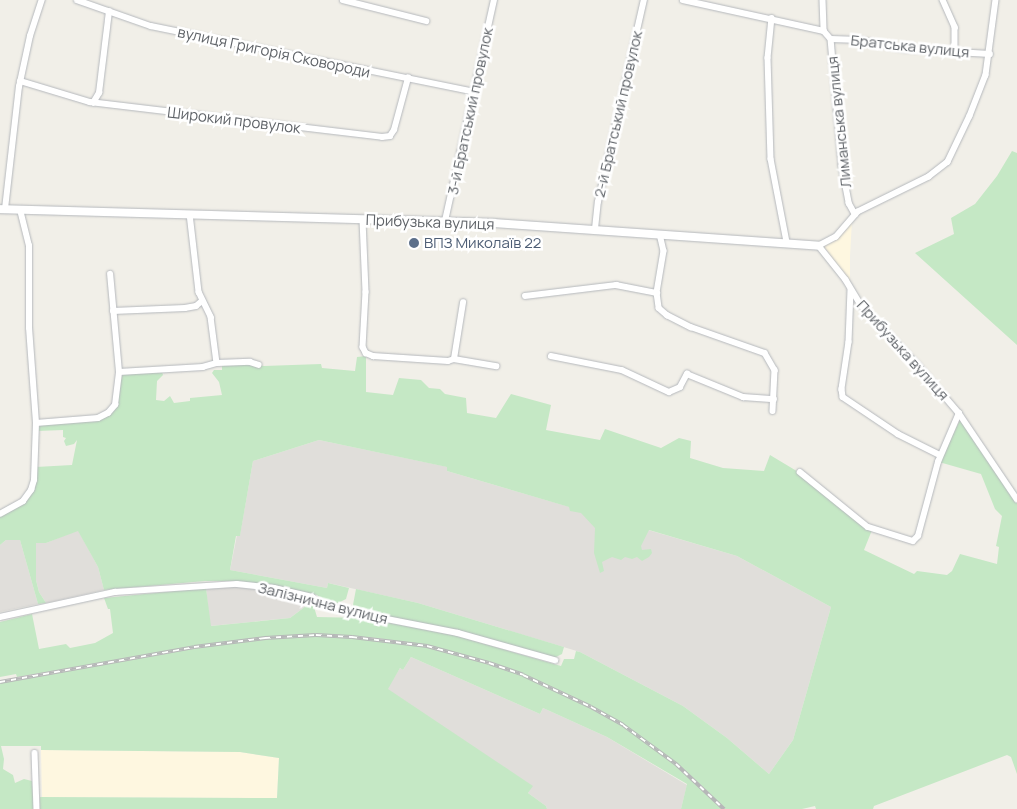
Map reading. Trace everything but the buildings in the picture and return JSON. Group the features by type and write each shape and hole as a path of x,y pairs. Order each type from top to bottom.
{"street":[{"path":"3,209 20,81 42,0"},
{"name":"вулиця Григорія Сковороди","path":"77,0 151,26 474,92"},
{"path":"343,0 426,20"},
{"name":"3-й Братський провулок","path":"445,222 494,0"},
{"name":"2-й Братський провулок","path":"595,229 600,192 644,0"},
{"path":"683,0 772,18 824,32 823,0"},
{"path":"943,0 955,27 955,52"},
{"path":"819,246 836,237 855,214 943,168 954,152 986,75 996,0"},
{"path":"93,102 99,94 109,12"},
{"path":"772,18 768,51 771,159 787,242"},
{"name":"Лиманська вулиця","path":"824,32 831,39 842,166 849,203 855,214"},
{"name":"Братська вулиця","path":"831,39 860,40 904,49 990,54"},
{"name":"Широкий провулок","path":"20,81 93,102 387,137 394,130 408,78"},
{"name":"Прибузька вулиця","path":"3,209 445,222 595,229 787,242 819,246 869,315 918,364 959,413 1017,500"},
{"path":"0,514 23,501 33,485 36,423 30,328 29,246 20,210"},
{"path":"190,214 198,287 202,301 211,317 217,363"},
{"path":"363,220 365,242 364,350 372,356 448,361 454,359 496,366"},
{"path":"660,234 664,256 657,293 658,306 667,315 724,340 765,353 775,370 773,411"},
{"path":"36,423 94,419 105,416 111,411 117,400 119,372 110,274"},
{"path":"525,296 616,285 657,293"},
{"path":"851,290 848,342 842,389 843,397 898,434 940,454"},
{"path":"114,311 191,307 202,301"},
{"path":"454,359 463,303"},
{"path":"551,356 622,370 669,392 680,387 687,374 743,397 774,399"},
{"path":"119,372 202,367 217,363 250,362 259,365"},
{"name":"Прибузька вулиця","path":"800,472 868,527 913,541 918,536 940,454 959,413"},
{"name":"Залізнична вулиця","path":"0,617 115,592 236,584 274,588 312,597 321,604 346,611 458,633 555,660"},
{"path":"35,753 37,809"}],"shaded area":[{"path":"852,221 850,256 850,285 823,245"},
{"path":"319,440 448,467 447,471 737,556 831,607 793,740 769,774 727,738 683,706 580,652 418,603 328,583 327,588 230,570 237,535 240,535 253,461"},
{"path":"78,530 98,567 104,590 46,603 39,592 36,580 36,543 46,543"},
{"path":"6,540 20,540 38,604 0,612 0,545"},
{"path":"237,587 273,592 310,603 290,618 210,626 206,588"},
{"path":"411,657 540,714 543,708 607,737 687,785 681,809 547,809 546,806 528,793 532,786 387,689 400,668 403,670"},
{"path":"41,750 240,752 279,758 277,798 42,797"}],"green space":[{"path":"1012,151 1017,153 1017,345 915,253 954,234 951,218 975,204 997,176"},
{"path":"366,356 366,392 393,395 399,378 421,380 429,388 440,389 445,394 466,398 467,413 496,418 511,394 551,405 546,430 600,440 605,429 661,448 679,438 691,441 690,458 723,468 764,471 770,455 800,473 872,530 864,550 914,574 917,571 947,575 952,571 960,554 997,564 999,547 996,546 1002,516 995,509 981,474 939,462 960,420 1017,502 1017,774 1011,757 1007,755 874,806 873,809 816,809 815,806 802,809 725,809 677,764 623,725 676,764 724,809 681,809 687,784 607,737 543,708 540,714 411,657 403,670 400,668 388,689 533,786 528,793 546,806 547,809 40,809 40,797 277,798 279,758 240,752 41,750 41,746 1,746 4,759 3,769 13,775 15,783 24,779 32,781 34,809 0,809 0,683 214,645 265,638 316,636 377,639 427,647 514,671 489,662 427,646 377,638 316,635 264,637 214,644 17,677 16,674 0,677 0,622 32,614 39,649 66,644 70,648 95,643 113,633 110,609 108,609 104,598 206,588 211,626 290,618 310,603 314,607 317,617 364,618 457,636 561,666 564,659 574,659 576,651 580,652 683,706 727,738 769,774 793,740 831,607 737,556 649,530 641,546 642,550 651,549 652,553 649,557 642,561 637,557 632,559 625,557 621,560 612,557 602,562 604,571 600,573 594,553 595,528 581,513 570,511 569,507 447,471 447,467 319,440 253,461 240,536 236,536 230,570 327,588 328,583 349,588 346,599 338,603 323,600 317,595 275,585 236,581 205,581 104,590 98,567 78,531 46,543 36,543 36,580 39,592 46,603 38,604 20,540 6,540 0,545 0,516 29,496 36,467 72,465 77,440 74,444 66,446 63,430 37,431 40,425 94,420 112,412 123,373 162,372 163,375 157,381 156,400 164,401 170,396 174,403 190,401 190,398 222,395 219,382 212,373 214,370 222,370 222,365 249,363 264,366 321,364 322,368 355,371 357,357","holes":["549,686 591,706 623,725"]},
{"path":"356,589 418,603 564,647 562,654 554,658 458,630 352,610"}],"railway":[{"path":"0,682 194,647 265,638 316,635 352,637 427,646 489,663 523,675 591,707 623,725 676,764 724,809"}],"place":[{"name":"ВПЗ Миколаїв 22","path":"414,243"}]}
